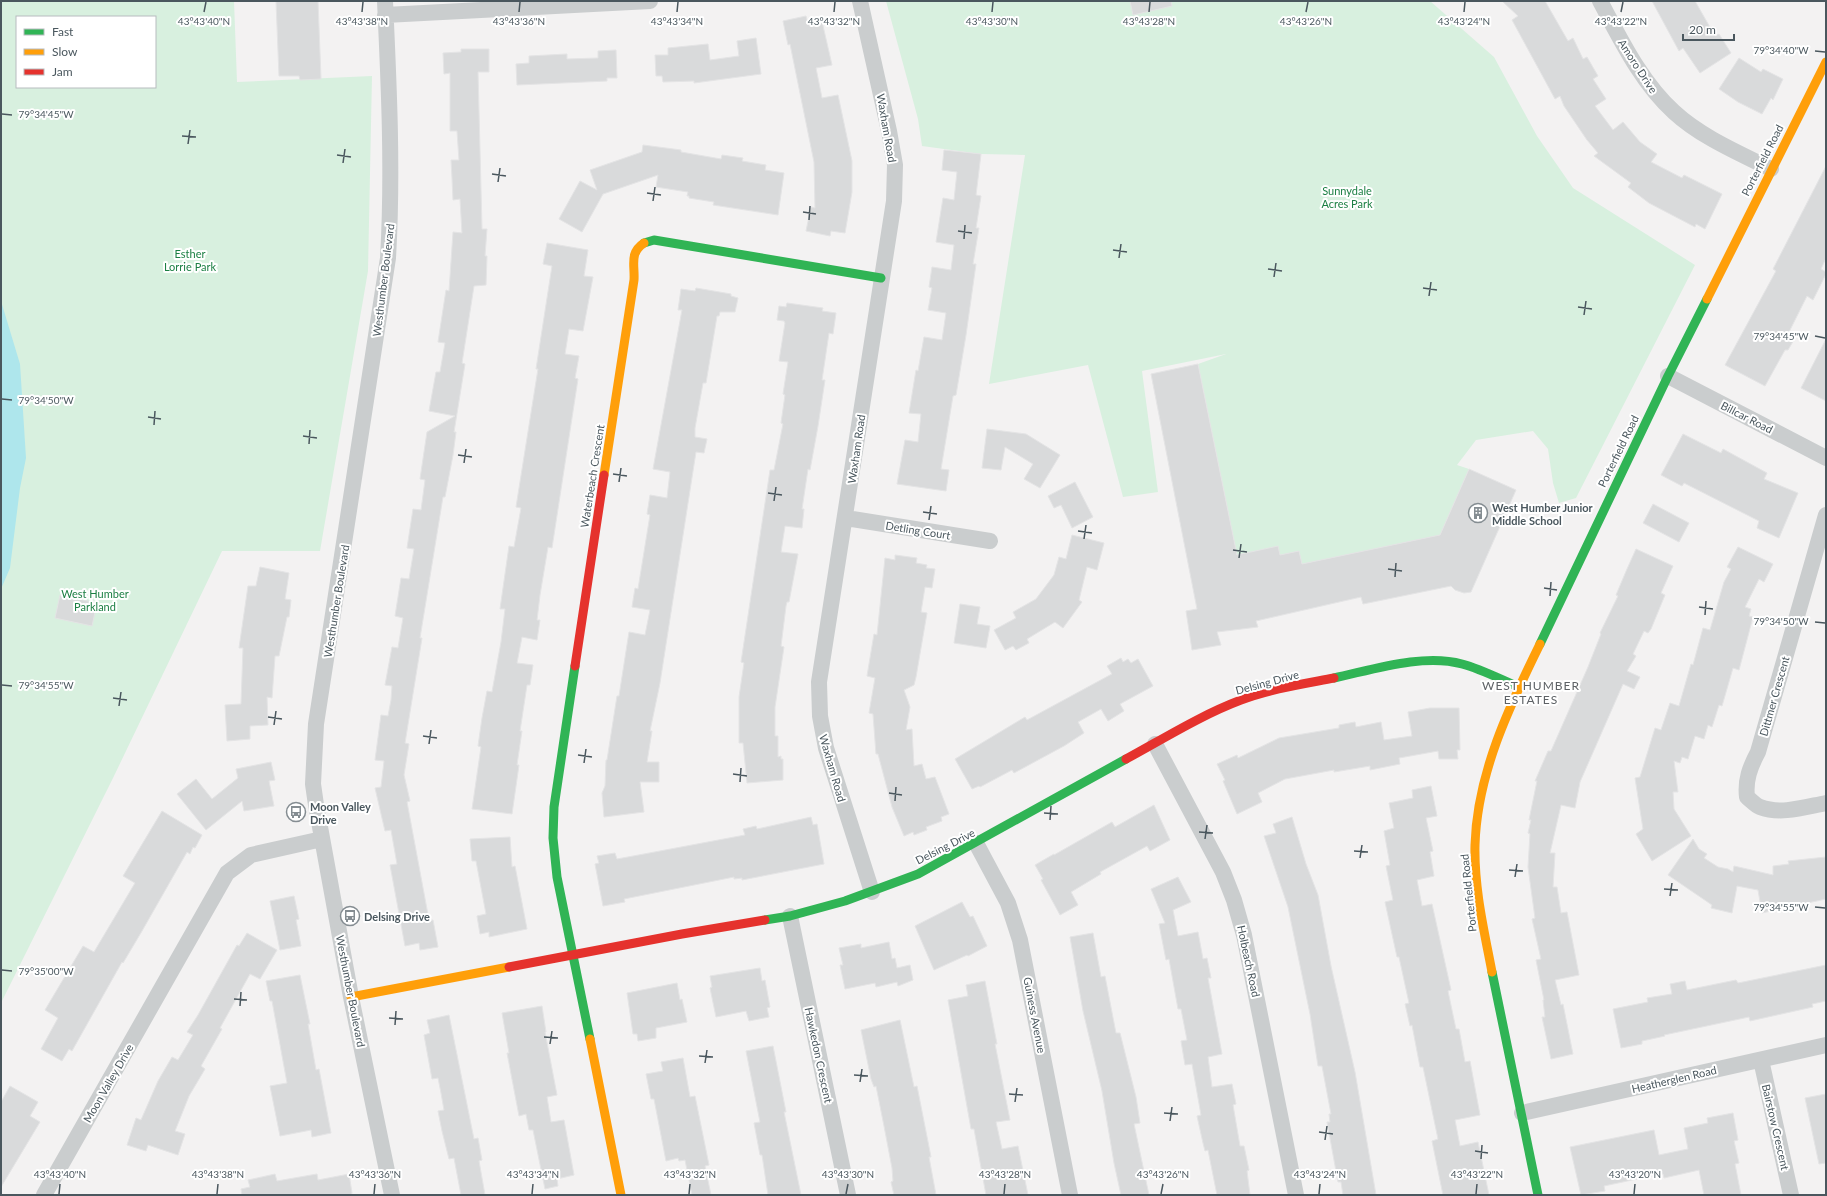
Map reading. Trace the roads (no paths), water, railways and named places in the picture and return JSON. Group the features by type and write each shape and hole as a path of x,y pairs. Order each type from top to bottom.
{"street":[{"path":"385,8 650,1"},
{"name":"Waxham Road","path":"860,1 889,131 894,165 894,200 820,682 820,716 826,748 872,892"},
{"name":"Amoro Drive","path":"1600,1 1624,47 1652,89 1674,113 1703,134 1771,169"},
{"name":"Westhumber Boulevard","path":"385,8 391,214 388,258 316,724 313,784 351,997 392,1195"},
{"name":"Porterfield Road","path":"1538,1195 1482,922 1477,883 1475,846 1486,771 1519,687 1668,376 1826,62"},
{"name":"Waterbeach Crescent","path":"573,955 557,877 553,838 554,807 634,280 633,257 639,247 647,240 654,240 881,278"},
{"name":"Billcar Road","path":"1668,376 1826,458"},
{"name":"Dittmer Crescent","path":"1826,515 1758,752 1750,768 1746,786 1747,797 1758,806 1776,811 1797,809 1826,803"},
{"name":"Detling Court","path":"846,518 990,541"},
{"name":"Delsing Drive","path":"351,997 790,916 845,901 918,874 1195,721 1241,700 1276,690 1401,664 1427,661 1456,663 1519,687"},
{"name":"Holbeach Road","path":"1155,744 1223,872 1234,900 1244,935 1296,1195"},
{"name":"Moon Valley Drive","path":"44,1195 227,873 251,855 322,839"},
{"name":"Guiness Avenue","path":"976,843 1008,903 1020,940 1070,1195"},
{"name":"Hawkedon Crescent","path":"790,916 848,1195"},
{"path":"573,955 621,1195"},
{"name":"Heatherglen Road","path":"1522,1113 1826,1045"},
{"name":"Bairstow Crescent","path":"1760,1060 1791,1195"}],"water":[{"path":"1,301 20,364 26,458 20,488 10,568 1,589"}],"place":[{"name":"West Humber Junior Middle School","path":"1478,513"},
{"name":"Moon Valley Drive","path":"296,812"},
{"name":"Delsing Drive","path":"350,916"}],"district":[{"name":"WEST HUMBER ESTATES","path":"1531,692"}],"park label":[{"name":"Sunnydale Acres Park","path":"1347,196"},
{"name":"Esther Lorrie Park","path":"190,259"},
{"name":"West Humber Parkland","path":"95,599"}]}
